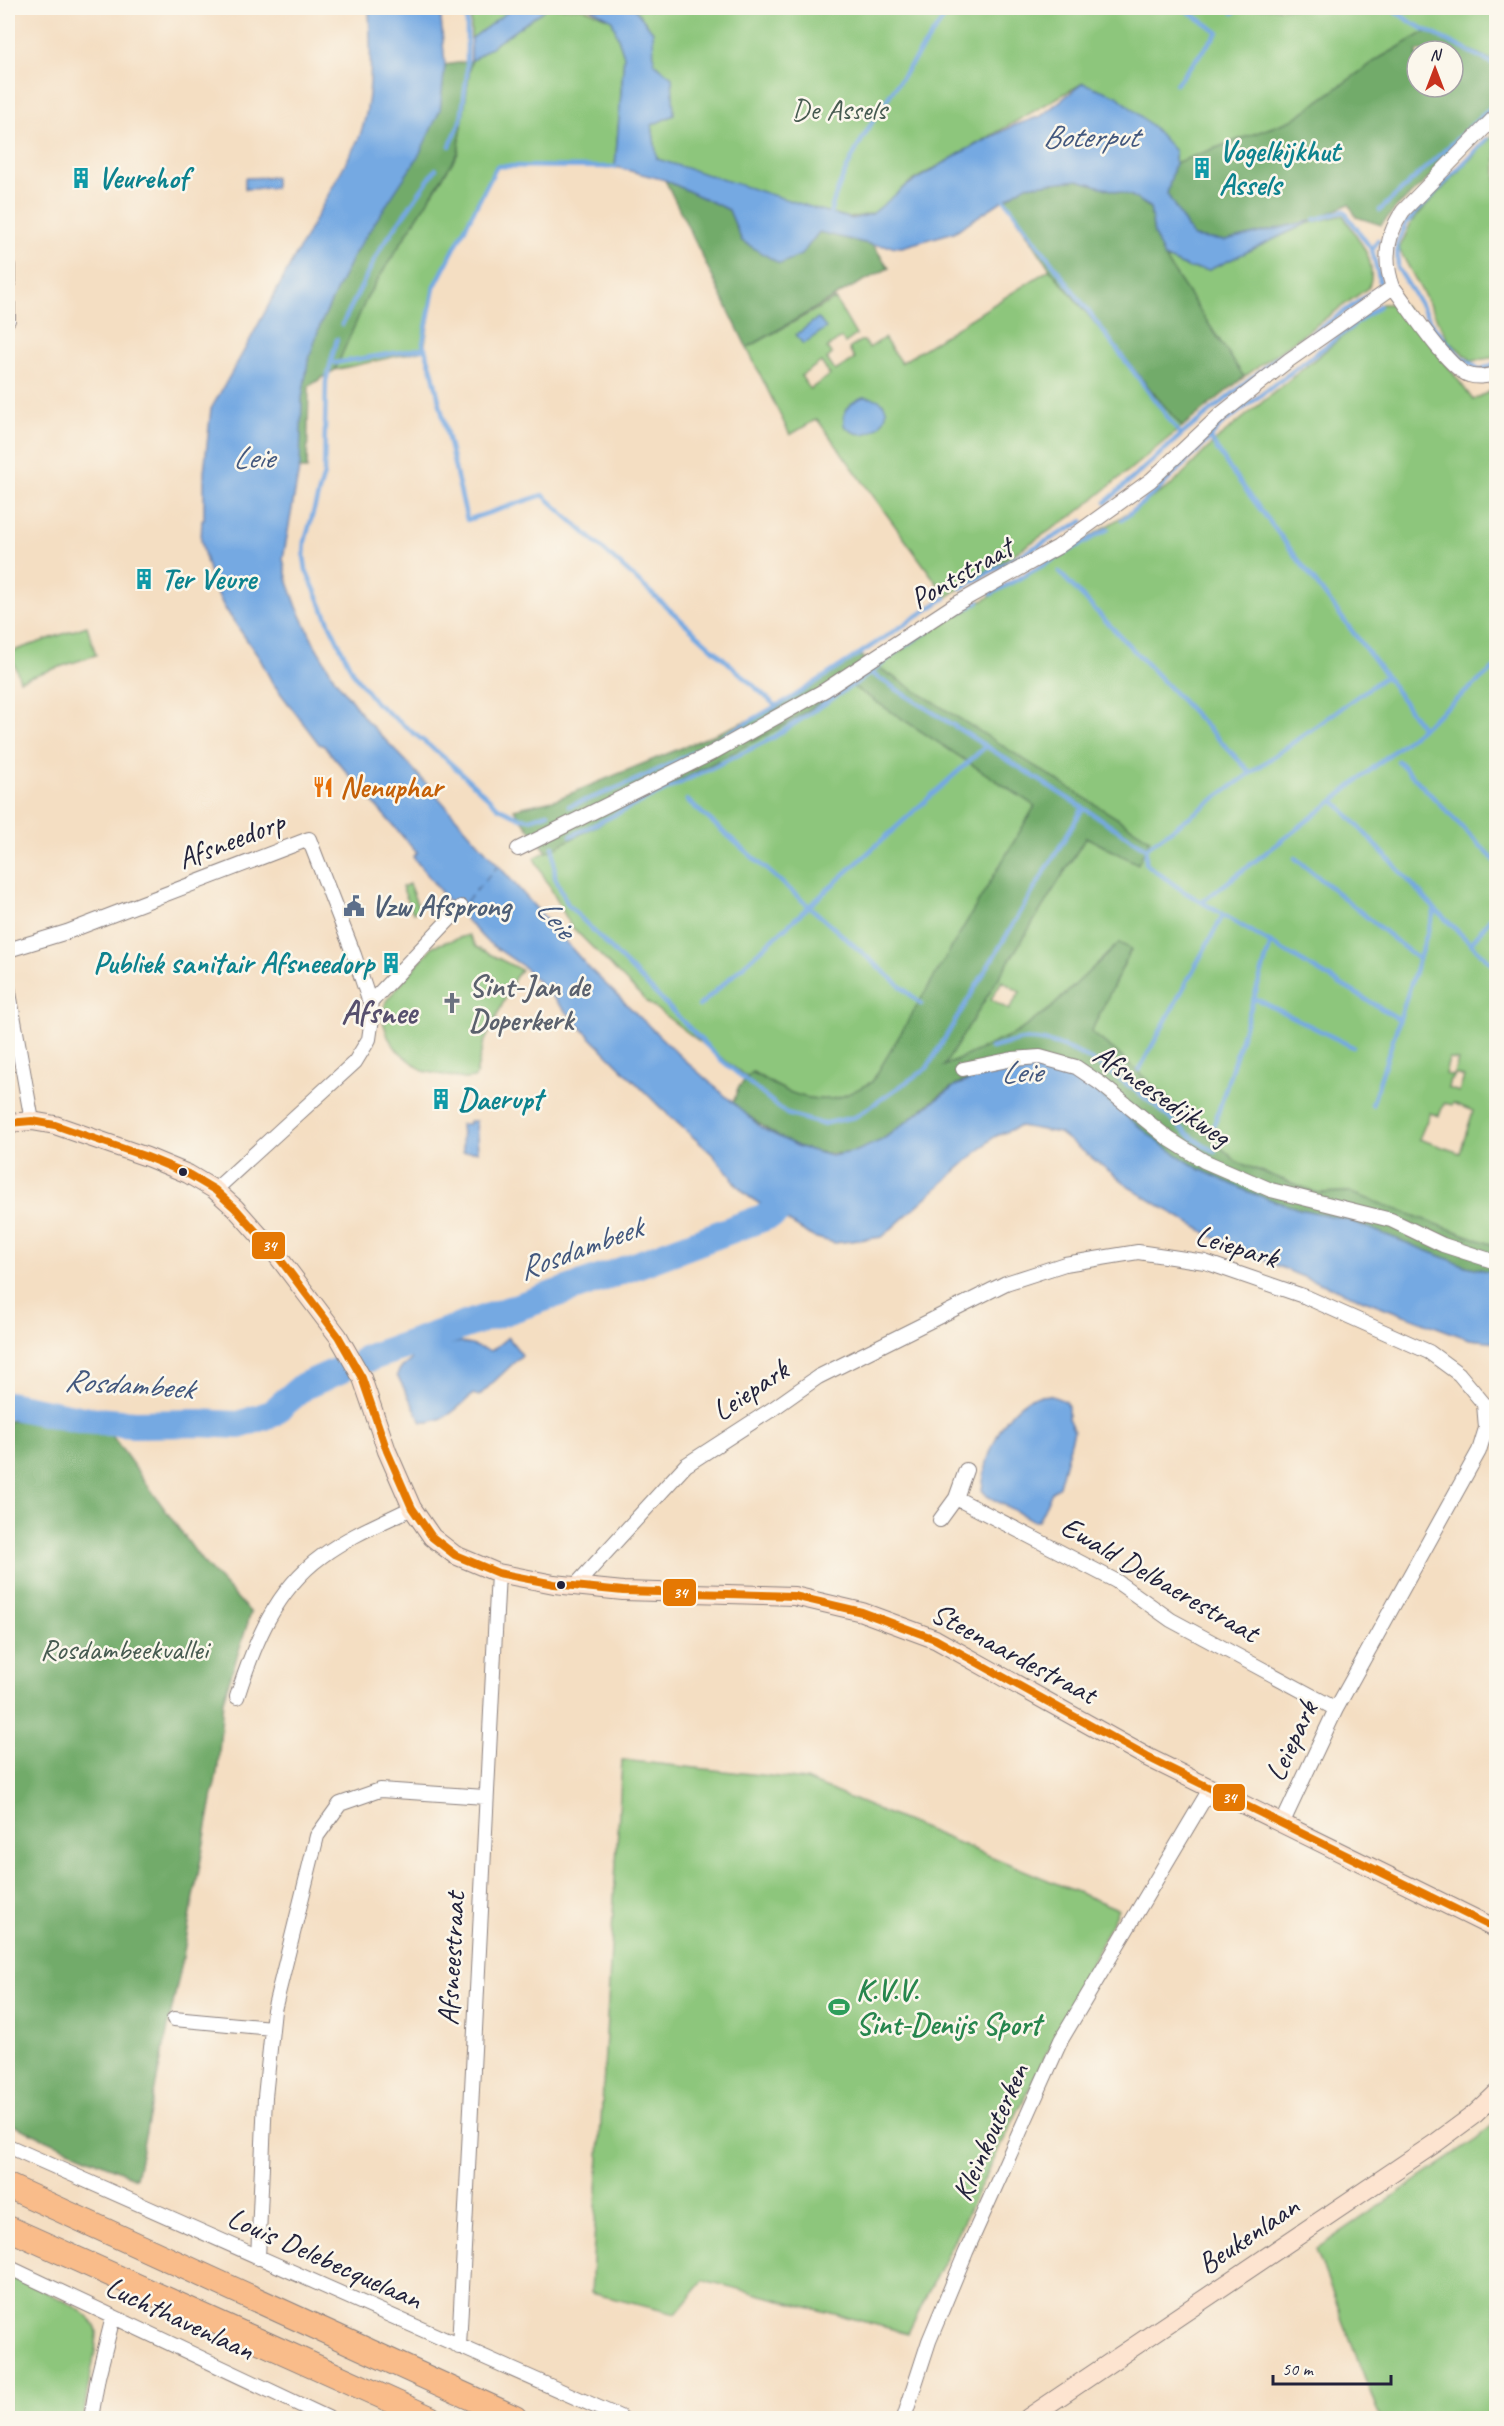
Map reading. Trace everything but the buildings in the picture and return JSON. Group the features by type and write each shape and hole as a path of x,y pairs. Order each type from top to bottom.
{"highway":[{"path":"8,2186 515,2418"},
{"path":"8,2228 430,2418"}],"street":[{"path":"1497,116 1403,211 1394,223 1388,248 1389,275 1394,286 1445,356 1468,375 1481,377 1497,374"},
{"path":"8,266 8,320"},
{"name":"Pontstraat","path":"518,849 712,753 825,690 956,604 1059,547 1151,480 1221,414 1289,360 1394,286"},
{"name":"Afsneedorp","path":"8,950 67,932 309,839 370,1003 372,1018 369,1039 355,1062 215,1190"},
{"path":"370,1003 461,907"},
{"path":"8,987 14,1060 32,1121"},
{"name":"Afsneesedijkweg","path":"963,1069 1013,1059 1040,1057 1076,1067 1169,1138 1204,1161 1271,1190 1391,1220 1443,1245 1497,1262"},
{"name":"Steenaardestraat","path":"8,1123 32,1121 76,1132 147,1157 188,1174 215,1190 235,1208 276,1254 338,1336 362,1378 387,1451 412,1508 432,1537 455,1555 498,1573 575,1586 623,1591 794,1596 861,1612 935,1639 1147,1757 1497,1929"},
{"name":"Leiepark","path":"575,1586 686,1465 818,1377 1006,1283 1065,1264 1138,1252 1205,1262 1306,1296 1429,1352 1459,1374 1484,1404 1486,1428 1479,1451 1336,1709 1282,1824"},
{"path":"940,1520 956,1498 966,1470"},
{"name":"Ewald Delbaerestraat","path":"956,1498 1116,1581 1171,1620 1336,1709"},
{"path":"237,1696 263,1626 292,1583 322,1556 357,1534 412,1508"},
{"name":"Afsneestraat","path":"459,2347 498,1573"},
{"name":"Kleinkouterken","path":"904,2418 929,2341 961,2263 1061,2040 1210,1789"},
{"path":"258,2258 265,2097 274,2010 317,1836 340,1804 380,1790 485,1797"},
{"path":"174,2019 272,2028"},
{"name":"Beukenlaan","path":"1028,2418 1437,2142 1475,2114 1497,2094"},
{"name":"Louis Delebecquelaan","path":"8,2146 622,2418"},
{"name":"Luchthavenlaan","path":"8,2267 328,2418"},
{"path":"91,2418 98,2377 113,2317"}],"green space":[{"path":"471,8 513,8 471,39"},
{"path":"547,8 583,8 612,20 624,56 615,167 497,167 434,290 424,350 335,370 368,295 458,153 471,61"},
{"name":"De Assels","path":"634,8 1489,8 1496,18 1496,62 1465,48 1465,39 1445,39 1427,31 1413,39 1405,39 1405,44 1378,59 1292,120 1175,163 1175,151 1083,83 910,182 875,213 849,218 749,191 657,159 652,125 653,32"},
{"path":"1427,31 1445,39 1413,39"},
{"path":"1405,44 1405,99 1465,99 1465,48 1496,62 1496,118 1397,207 1381,225 1356,217 1349,204 1314,220 1225,241 1193,237 1167,194 1175,163 1292,120 1378,59"},
{"path":"471,61 458,153 368,295 335,370 309,386 307,469 299,469 302,398 308,362 320,325 354,254 440,110 445,65"},
{"path":"1496,132 1496,357 1472,361 1449,341 1399,249 1412,221"},
{"path":"665,180 729,210 742,241 801,255 819,232 873,245 889,268 747,348"},
{"path":"1078,180 1132,196 1150,208 1154,234 1164,257 1244,377 1182,427 1050,269 1005,200 1025,186"},
{"path":"1343,215 1369,258 1371,277 1369,287 1244,377 1164,257 1189,268 1209,270 1306,224"},
{"path":"1050,269 1182,427 1074,515 947,597 817,419 790,435 747,348 835,299 856,335 845,343 841,338 827,348 832,354 827,359 835,371 855,359 849,349 860,341 864,341 869,348 884,338 901,363","holes":["821,362 830,375 810,389 801,376"]},
{"path":"1382,304 1402,304 1473,400 1496,388 1496,1140 1494,1143 1496,1146 1496,1246 1349,1192 1318,1193 1237,1162 1114,1050 1091,1032 1131,950 1119,943 1051,1008 1018,1032 943,1067 1086,837 1122,856 1040,806 872,1082 841,1097 826,1100 793,1094 753,1072 747,1077 647,1002 571,926 534,858 788,723 922,637 1172,485 1215,441","holes":["1002,981 1020,992 1009,1010 991,999","1449,1059 1458,1060 1453,1076 1445,1074","1455,1074 1464,1077 1459,1092 1448,1088 1450,1079 1453,1079","1444,1103 1452,1105 1453,1103 1473,1111 1460,1153 1419,1139 1430,1113 1439,1116"]},
{"path":"87,626 96,655 20,680 10,652"},
{"path":"859,655 1150,839 1138,864 1086,837 944,1066 1018,1032 1051,1008 1119,943 1131,949 1091,1032 1114,1050 1237,1162 1317,1193 1349,1192 1496,1246 1496,1273 1466,1266 1345,1219 1299,1209 1251,1193 1199,1169 1024,1065 988,1073 962,1082 884,1138 864,1149 844,1153 824,1153 785,1140 733,1103 738,1088 752,1072 782,1089 814,1099 837,1098 872,1082 1035,806 849,684 788,723 547,852 514,809 557,799 776,709"},
{"path":"409,884 419,909 413,913 402,887"},
{"path":"469,935 476,947 521,970 483,1045 475,1078 464,1079 423,1071 397,1050 388,1037 382,1018 386,1001 433,946"},
{"name":"Rosdambeekvallei","path":"48,1419 103,1423 202,1561 251,1613 223,1700 218,1767 182,1962 136,2178 8,2123 8,1421"},
{"name":"K.V.V. Sint-Denijs Sport","path":"622,1760 806,1780 1118,1909 908,2333 704,2280 676,2314 591,2293"},
{"path":"1496,2122 1496,2418 1380,2418 1316,2249 1477,2139"},
{"path":"8,2276 61,2299 87,2316 95,2325 96,2345 84,2418 8,2418"}],"water":[{"name":"Leie","path":"369,8 440,8 445,65 440,110 418,157 354,254 320,325 308,362 302,398 300,464 283,559 297,607 316,647 335,679 366,720 407,762 589,968 681,1057 763,1129 799,1147 831,1156 857,1151 882,1140 955,1086 991,1072 1024,1064 1053,1069 1088,1085 1162,1145 1199,1169 1251,1193 1299,1209 1345,1219 1466,1266 1496,1273 1496,1342 1469,1339 1388,1309 1296,1274 1213,1237 1138,1193 1059,1133 1020,1126 994,1137 882,1237 835,1243 813,1237 749,1197 712,1154 662,1109 524,967 486,941 445,897 413,857 417,853 324,746 319,744 272,682 260,659 224,607 213,584 201,541 202,520 204,520 204,472 211,409 359,138 369,90"},
{"path":"513,8 547,8 471,61 471,39"},
{"name":"Boterput","path":"590,8 634,8 653,32 654,63 672,77 674,115 652,125 657,159 830,213 852,219 872,214 906,186 964,151 1013,126 1041,116 1083,83 1117,96 1153,127 1175,151 1175,163 1167,194 1193,237 1225,241 1314,220 1209,270 1189,268 1164,257 1154,234 1150,207 1132,196 1078,180 1025,186 954,232 902,247 873,245 819,232 801,255 780,264 742,241 729,210 665,180 615,167 624,56 612,20"},
{"path":"275,177 275,188 245,189 245,178"},
{"path":"818,318 826,328 803,344 796,335"},
{"path":"863,397 878,400 885,406 886,414 882,423 875,430 865,433 854,432 844,425 845,411"},
{"path":"469,1121 476,1121 478,1151 463,1152 461,1124 469,1124"},
{"path":"508,1337 522,1355 479,1396 473,1394 444,1417 422,1422 397,1375 400,1369 411,1360 410,1354 447,1340 450,1344 461,1342 491,1351"},
{"path":"1049,1395 1065,1401 1068,1406 1068,1418 1074,1431 1059,1486 1052,1492 1038,1521 1034,1521 987,1496 982,1490 991,1451 1003,1426 1020,1405 1031,1398"}],"waterway":[{"path":"450,146 461,120 467,74 467,8"},
{"path":"830,213 851,159 866,133 882,106 951,8"},
{"path":"1176,84 1218,32 1183,8"},
{"path":"1233,13 1238,8"},
{"path":"1390,8 1414,24 1496,65"},
{"path":"1380,210 1496,103"},
{"path":"1493,133 1496,130"},
{"path":"1487,139 1406,223 1397,244 1398,268 1434,327 1459,356 1480,370 1496,363"},
{"path":"615,167 497,166 434,288 423,343 432,370 467,520 543,495 776,706 945,598"},
{"path":"342,325 380,249 436,169"},
{"path":"1005,200 1181,435 1106,502"},
{"path":"1314,220 1344,211 1372,250 1378,240"},
{"path":"1181,435 1277,358 1381,286 1372,250"},
{"path":"1379,306 1220,426 1210,438 1230,469 1386,676 1422,728"},
{"path":"337,339 326,381 324,474 305,541 304,556 306,570 331,627 353,673 376,703 446,759 499,808 521,818 530,819 548,813"},
{"path":"335,363 425,348"},
{"path":"1122,520 1159,489 1210,438"},
{"path":"961,588 1083,521"},
{"path":"991,594 1108,529"},
{"path":"1059,572 1250,772"},
{"path":"904,646 947,618 979,602"},
{"path":"871,673 897,651"},
{"path":"1202,902 1334,800 1496,667"},
{"path":"571,836 771,739 871,673 1146,848"},
{"path":"1386,676 1146,848 1146,864 1183,891 1399,1019"},
{"path":"569,806 623,786 675,762 776,706"},
{"path":"699,1006 986,746"},
{"path":"1398,761 1496,862"},
{"path":"687,800 921,1004"},
{"path":"1334,800 1435,909"},
{"path":"553,846 555,877 568,905 720,1059 787,1114 822,1124 855,1117 927,1068 1083,808"},
{"path":"1295,858 1418,959"},
{"path":"1372,1105 1435,909 1496,968"},
{"path":"1471,943 1496,911"},
{"path":"1139,1070 1223,915"},
{"path":"1212,1132 1271,943"},
{"path":"1254,998 1353,1047"},
{"path":"991,1048 1023,1040 1041,1041 1076,1052 1128,1085 1192,1137 1215,1152"},
{"name":"Rosdambeek","path":"366,1359 602,1278 773,1214 805,1190"},
{"path":"427,1339 430,1347"},
{"name":"Rosdambeek","path":"8,1405 83,1420 134,1424 239,1425 271,1414 304,1386 340,1370"}],"ferry route":[{"path":"466,902 497,867"}],"transit line":[{"name":"34","path":"8,1123 32,1121 55,1125 147,1157 188,1174 215,1190 235,1208 276,1254 338,1336 362,1378 387,1451 412,1508 432,1537 455,1555 498,1573 554,1584 623,1591 794,1596 862,1612 935,1639 1147,1757 1496,1929"}],"place":[{"name":"Vogelkijkhut Assels","path":"1202,168"},
{"name":"Veurehof","path":"81,178"},
{"name":"Ter Veure","path":"144,579"},
{"name":"Nenuphar","path":"323,787"},
{"name":"Vzw Afsprong","path":"354,906"},
{"name":"Publiek sanitair Afsneedorp","path":"391,963"},
{"name":"Sint-Jan de Doperkerk","path":"452,1003"},
{"name":"Daerupt","path":"441,1099"},
{"name":"K.V.V. Sint-Denijs Sport","path":"839,2007"}],"district":[{"name":"Afsnee","path":"379,1012"}]}
